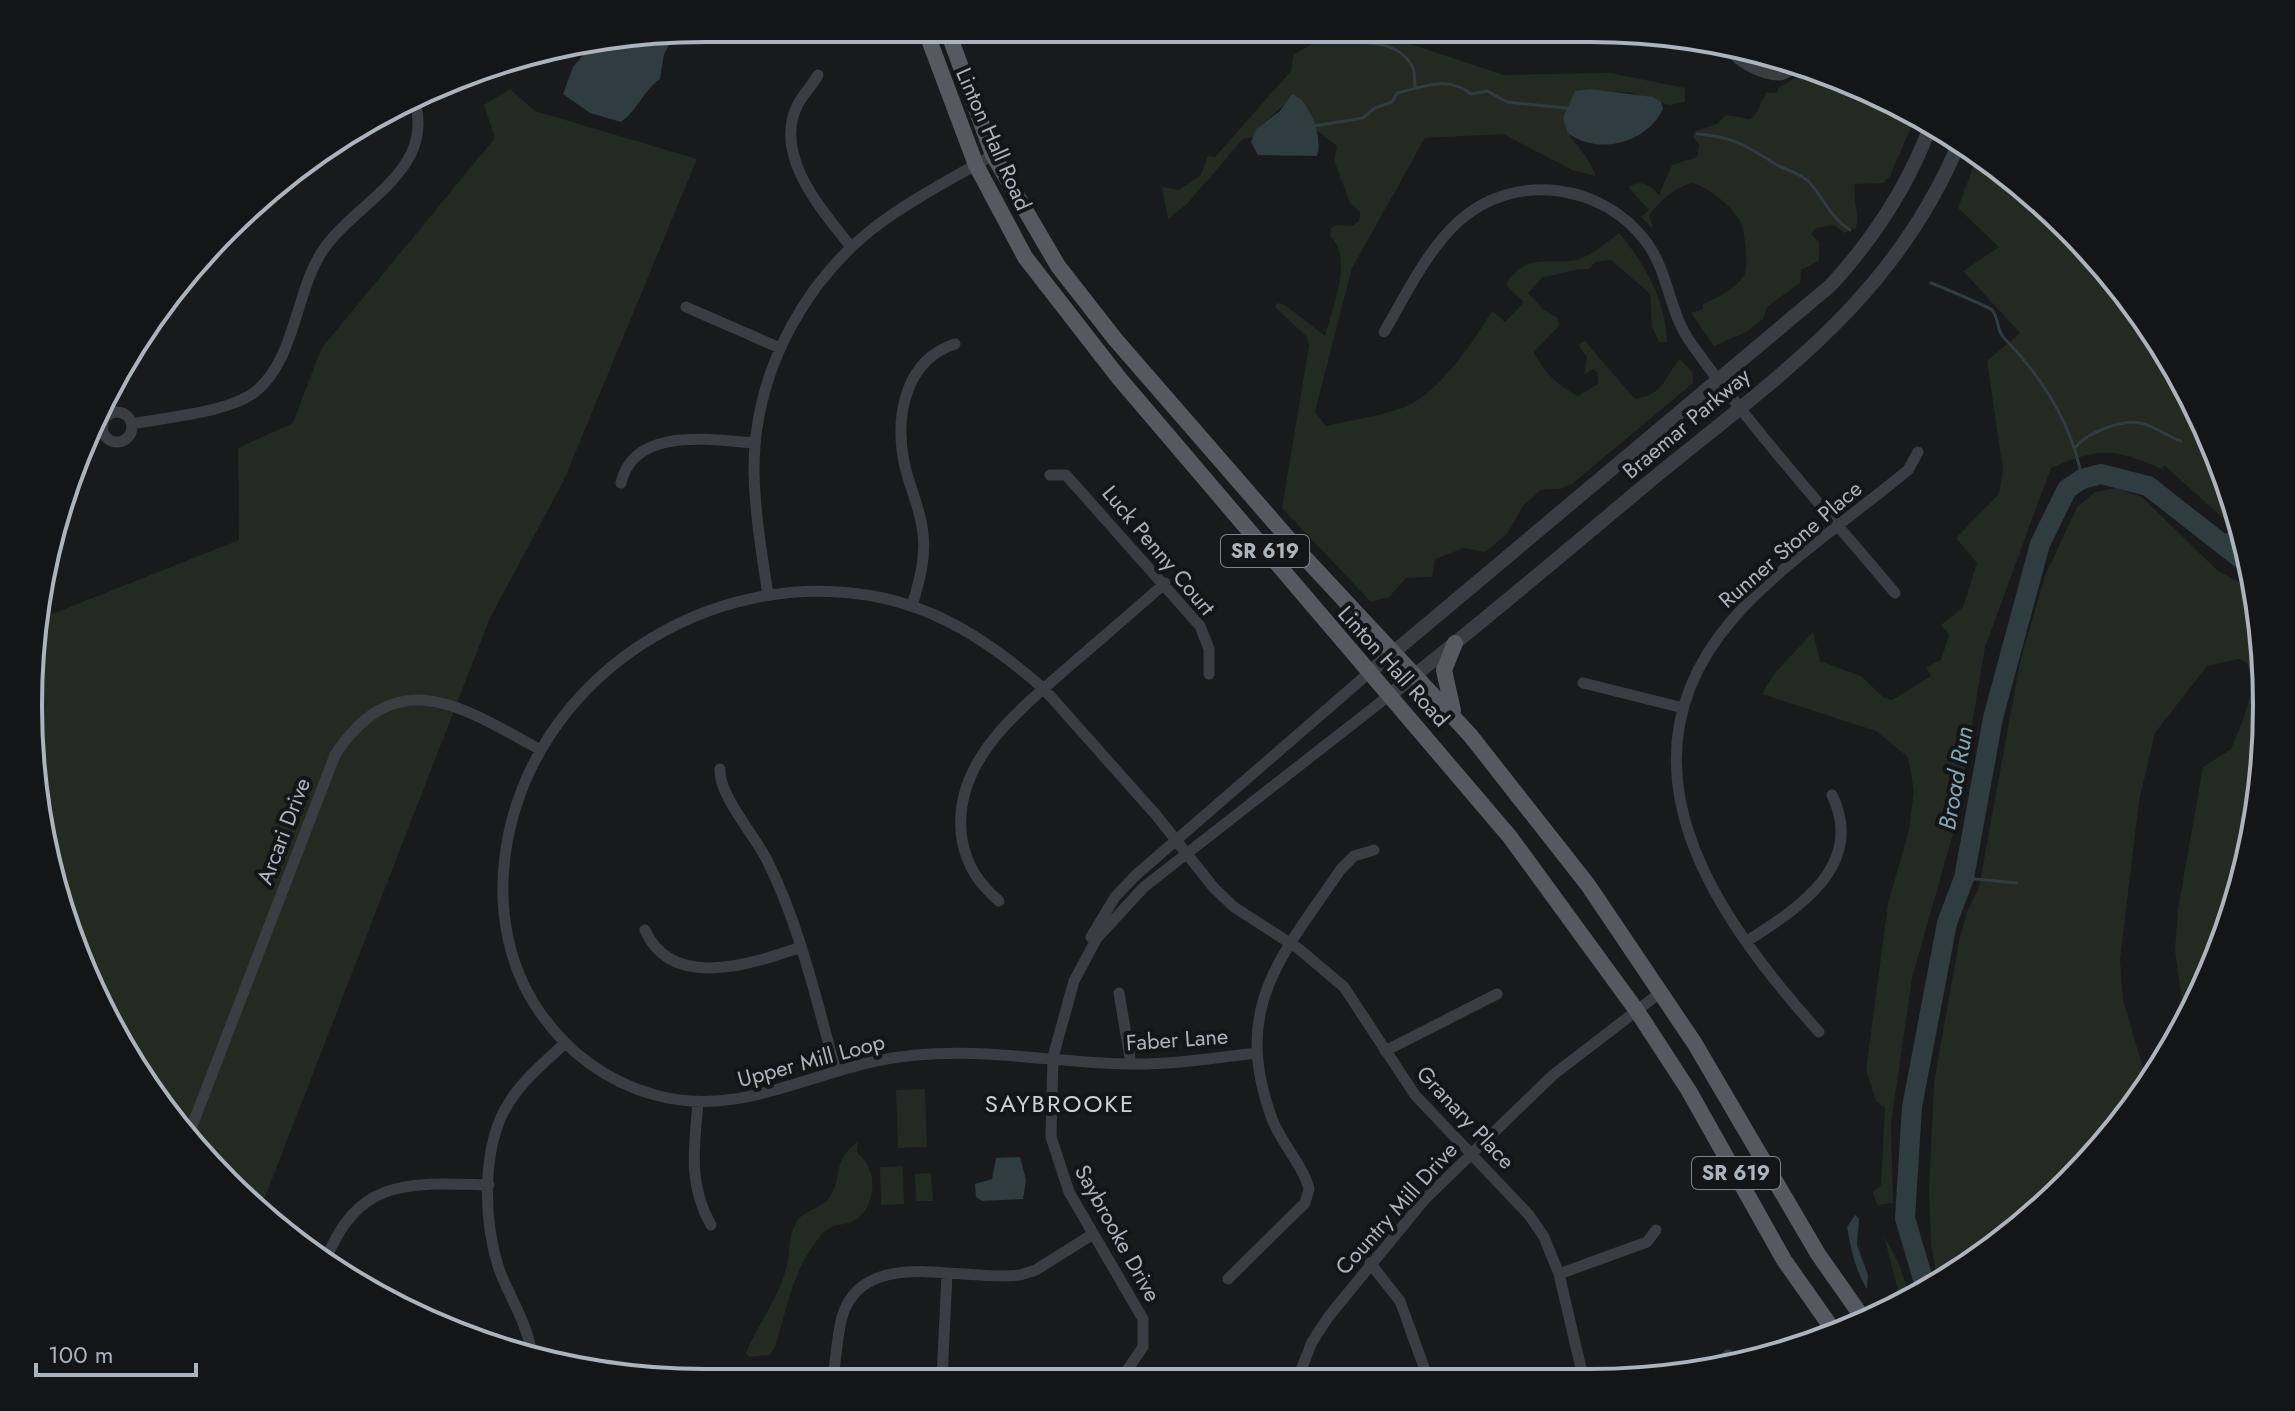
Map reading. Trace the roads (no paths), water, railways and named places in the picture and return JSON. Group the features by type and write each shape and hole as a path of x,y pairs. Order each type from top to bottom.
{"main road":[{"name":"Linton Hall Road","path":"930,42 976,165 1025,257 1058,304 1510,837 1637,1011 1689,1091 1784,1260 1829,1324"},
{"name":"Linton Hall Road","path":"952,42 993,155 1027,219 1087,306 1307,560 1456,720 1588,885 1661,992 1818,1254 1858,1311"},
{"path":"1455,643 1446,662 1444,679 1456,720"}],"street":[{"path":"1738,60 1775,74 1786,72"},
{"path":"818,75 795,109 794,152 807,187 851,247"},
{"path":"132,424 230,405 262,386 275,368 324,250 407,163 418,134 416,108"},
{"name":"Braemar Parkway","path":"1370,672 1805,311 1856,258 1902,189 1927,134"},
{"name":"Braemar Parkway","path":"1391,694 1832,330 1876,283 1917,226 1955,152"},
{"path":"768,595 755,500 755,443 762,404 780,348 808,298 851,247 892,214 993,155"},
{"path":"1384,332 1435,249 1461,219 1478,207 1510,194 1559,190 1603,205 1647,243 1682,328 1741,406 1895,593"},
{"path":"686,307 780,348"},
{"path":"912,606 922,573 924,537 903,456 904,407 921,364 941,349 955,344"},
{"path":"108,416 119,412 132,424"},
{"path":"103,429 113,442 127,438 132,424"},
{"path":"621,483 623,471 635,455 656,445 702,439 755,443"},
{"name":"Runner Stone Place","path":"1819,1032 1747,941 1703,872 1684,826 1677,784 1677,751 1683,708 1705,656 1734,616 1908,470 1918,452"},
{"name":"Luck Penny Court","path":"1050,475 1066,475 1165,583 1205,636 1209,674"},
{"path":"999,901 985,889 969,865 961,830 963,796 985,750 1044,689 1165,583"},
{"name":"Upper Mill Loop","path":"1053,1057 981,1051 924,1054 836,1070 762,1096 698,1103 653,1095 612,1078 565,1043 522,982 505,924 503,891 507,838 521,788 539,749 581,695 632,649 700,613 768,595 855,594 912,606 981,639 1044,689 1187,854"},
{"name":"Saybrooke Drive","path":"1128,1369 1143,1347 1143,1319 1069,1192 1051,1137 1053,1057 1064,1008 1094,931 1115,897 1175,839 1370,672"},
{"path":"1583,683 1683,708"},
{"name":"Saybrooke Drive","path":"1083,961 1120,909 1391,694"},
{"name":"Arcari Drive","path":"192,1125 335,755 348,734 368,717 392,704 420,699 443,701 539,749"},
{"path":"720,769 721,784 776,878 801,947 836,1070"},
{"path":"1747,941 1801,903 1825,878 1842,837 1839,809 1832,795"},
{"path":"1228,1279 1308,1195 1307,1180 1273,1122 1257,1053 1260,1000 1273,970 1346,862 1374,850"},
{"name":"Granary Place","path":"1187,854 1234,907 1291,944 1344,987 1415,1095 1529,1215 1544,1237 1559,1274 1581,1369"},
{"path":"645,930 661,952 703,968 752,964 801,947"},
{"name":"Country Mill Drive","path":"1301,1369 1312,1342 1370,1263 1472,1153 1553,1075 1661,992"},
{"path":"1119,993 1131,1064"},
{"path":"1385,1051 1497,994"},
{"path":"530,1345 523,1319 495,1253 489,1185 493,1138 500,1117 520,1087 565,1043"},
{"name":"Faber Lane","path":"1053,1057 1131,1064 1257,1053"},
{"path":"698,1103 693,1176 699,1201 711,1225"},
{"path":"330,1252 349,1216 360,1205 387,1189 414,1183 489,1185"},
{"path":"1559,1274 1647,1242 1656,1230"},
{"path":"834,1369 842,1318 860,1287 872,1279 897,1271 1020,1275 1036,1270 1093,1234"},
{"path":"1370,1263 1400,1301 1425,1369"},
{"path":"942,1369 947,1274"}],"waterway":[{"path":"1367,42 1400,52 1414,70 1416,88"},
{"path":"1314,126 1363,118 1375,108 1392,102 1397,93 1435,84 1453,85 1471,94 1487,91 1507,102 1567,108"},
{"path":"1697,134 1721,137 1740,144 1803,177 1837,219 1850,230"},
{"path":"1931,283 1992,310 2001,335 2031,368 2054,402 2071,438 2082,479"},
{"path":"2076,447 2096,432 2132,422 2150,426 2181,441"},
{"name":"Broad Run","path":"1923,1279 1905,1218 1912,1107 1947,923 1964,878 1993,718 2040,544 2067,489 2082,479 2101,474 2148,486 2235,554"},
{"path":"2217,540 2230,533"},
{"path":"1964,878 2017,883"}],"district":[{"name":"SAYBROOKE","path":"1060,1104"}]}
